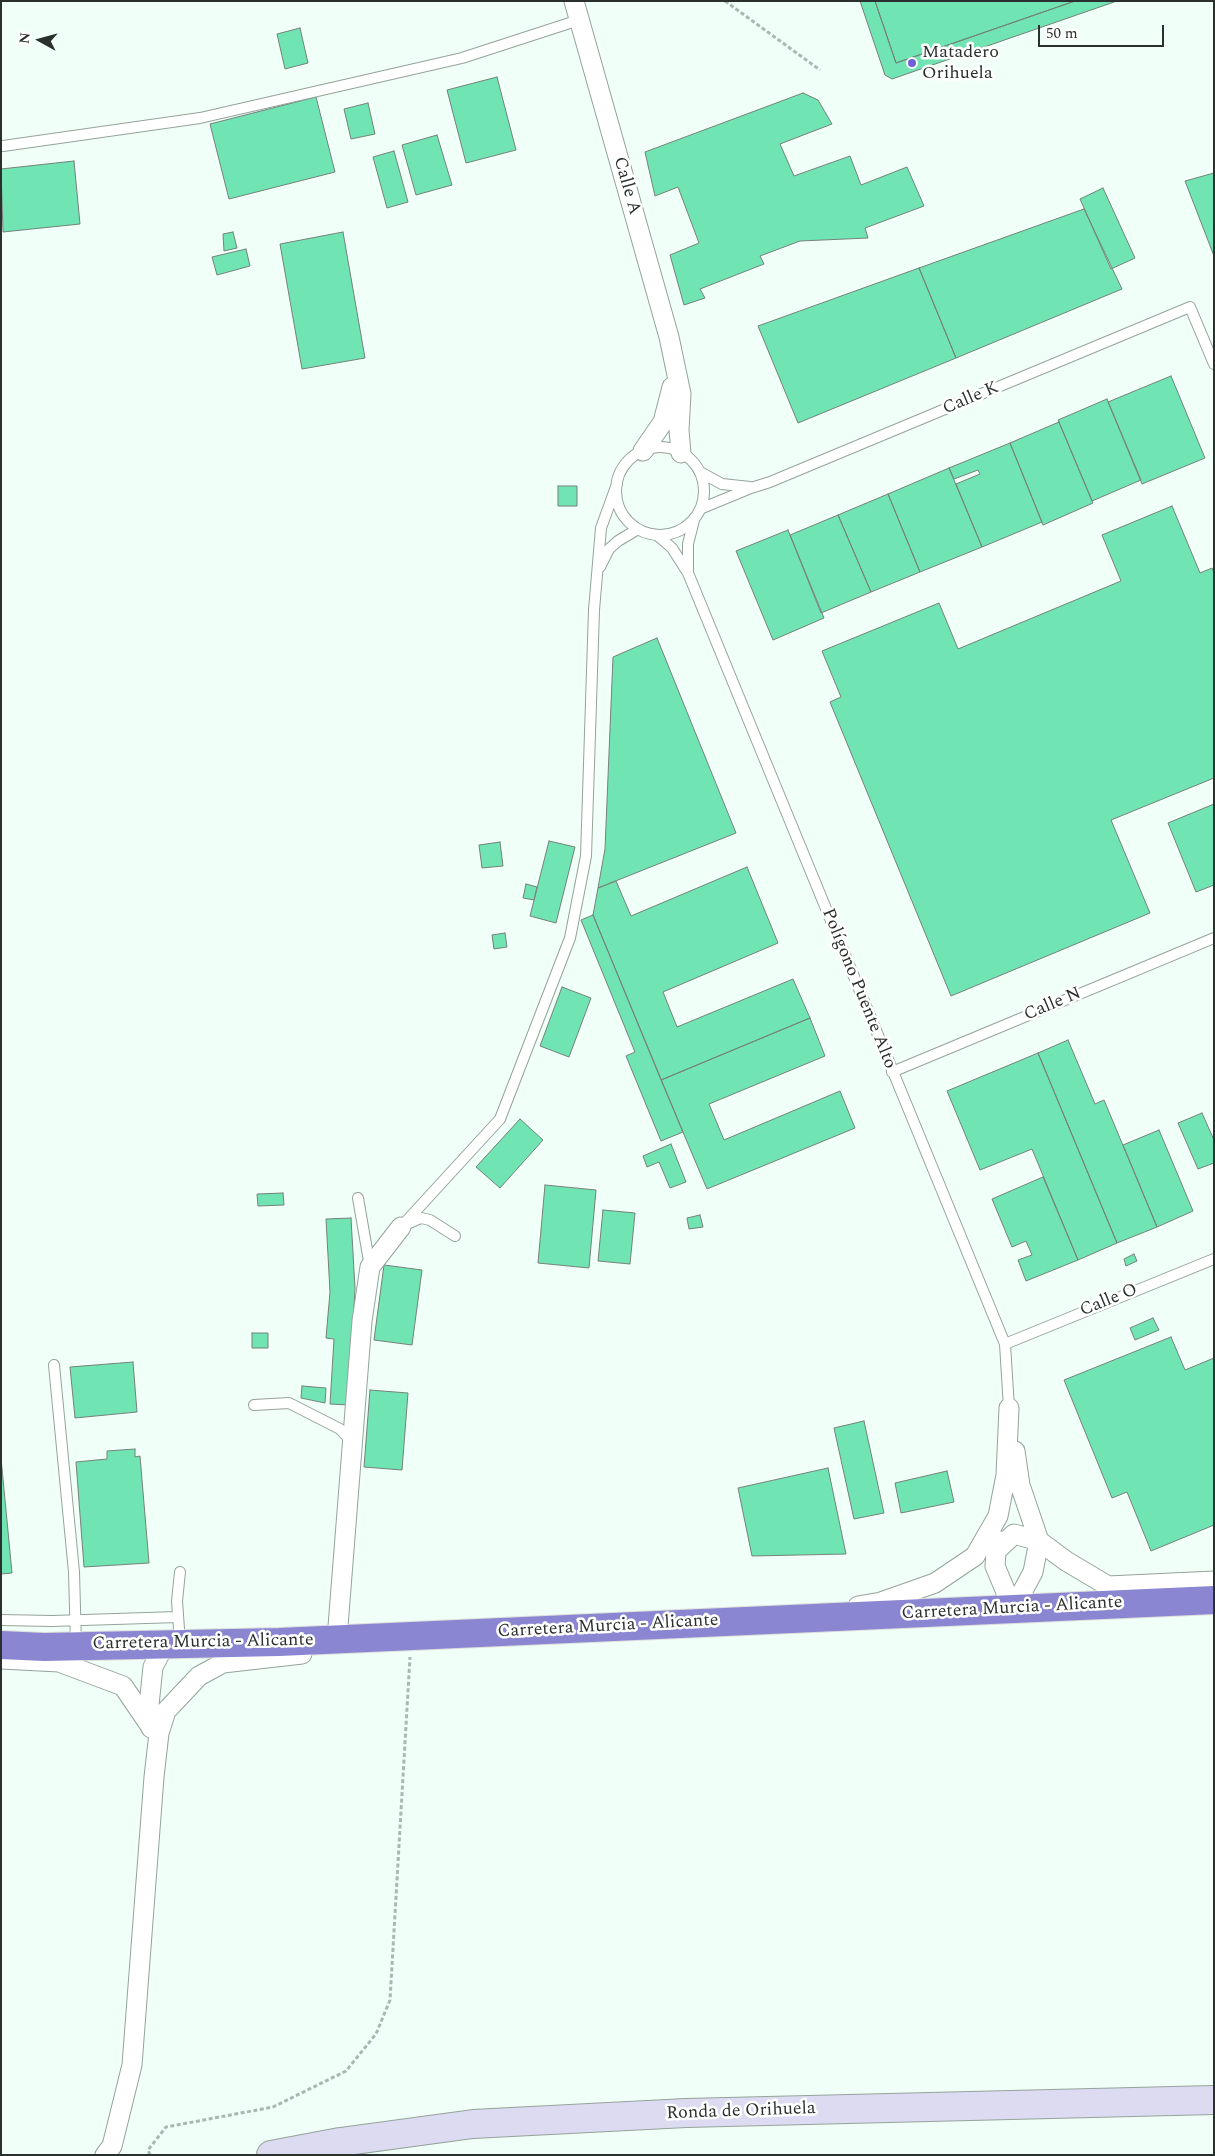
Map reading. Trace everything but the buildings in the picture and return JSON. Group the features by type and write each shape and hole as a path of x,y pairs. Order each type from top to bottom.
{"highway":[{"name":"Carretera Murcia - Alicante","path":"1,1645 75,1633 172,1644 409,1636 1214,1600"}],"main road":[{"name":"Ronda de Orihuela","path":"271,2155 340,2142 473,2124 686,2113 1214,2100"}],"street":[{"name":"Calle A","path":"574,1 669,337 681,394 678,430 681,453"},
{"path":"643,451 663,422 670,401 676,371"},
{"path":"337,1639 362,1320 370,1267 401,1227"},
{"path":"1009,1408 1006,1475 998,1516 994,1566 1013,1609"},
{"path":"1009,1408 1020,1485 1039,1541 1033,1572 1013,1609"},
{"path":"774,1620 881,1602 935,1583 975,1556 998,1516"},
{"path":"996,1551 1014,1534 1039,1541 1066,1561 1108,1586 1214,1581"},
{"path":"105,2155 112,2146 132,2065 154,1777 159,1733 166,1711 198,1676 223,1663 282,1655 370,1651 409,1636"},
{"path":"154,1777 149,1705 154,1667 172,1644"},
{"path":"1,1659 59,1662 123,1686 151,1727"}],"lane":[{"path":"3,146 200,118 462,58 579,20"},
{"name":"Calle K","path":"700,509 770,482 1190,307 1214,364"},
{"path":"401,1227 500,1119 570,938 586,856 594,610 601,528 622,470 631,459 643,451 655,448 669,448 689,458 700,472 722,484 751,488"},
{"name":"Polígono Puente Alto","path":"617,484 620,510 628,521 638,529 657,535 671,534 684,528 694,519 700,509 704,491 700,472"},
{"name":"Polígono Puente Alto","path":"688,573 688,544 694,519"},
{"path":"598,572 609,549 638,529"},
{"name":"Polígono Puente Alto","path":"657,535 672,548 688,573 1005,1344 1009,1408"},
{"name":"Calle N","path":"892,1072 1214,938"},
{"path":"358,1198 370,1267"},
{"path":"401,1227 421,1218 430,1220 455,1236"},
{"name":"Calle O","path":"1005,1344 1214,1259"},
{"path":"54,1365 74,1572 75,1633"},
{"path":"254,1405 289,1403 340,1429 352,1443"},
{"path":"172,1644 178,1616 180,1572"},
{"path":"1,1620 75,1633 178,1616"}],"path":[{"path":"725,1 820,70"},
{"path":"150,2155 148,2150 166,2127 273,2107 346,2071 376,2034 390,2000 409,1636"}],"place":[{"name":"Matadero Orihuela","path":"912,63"}]}
